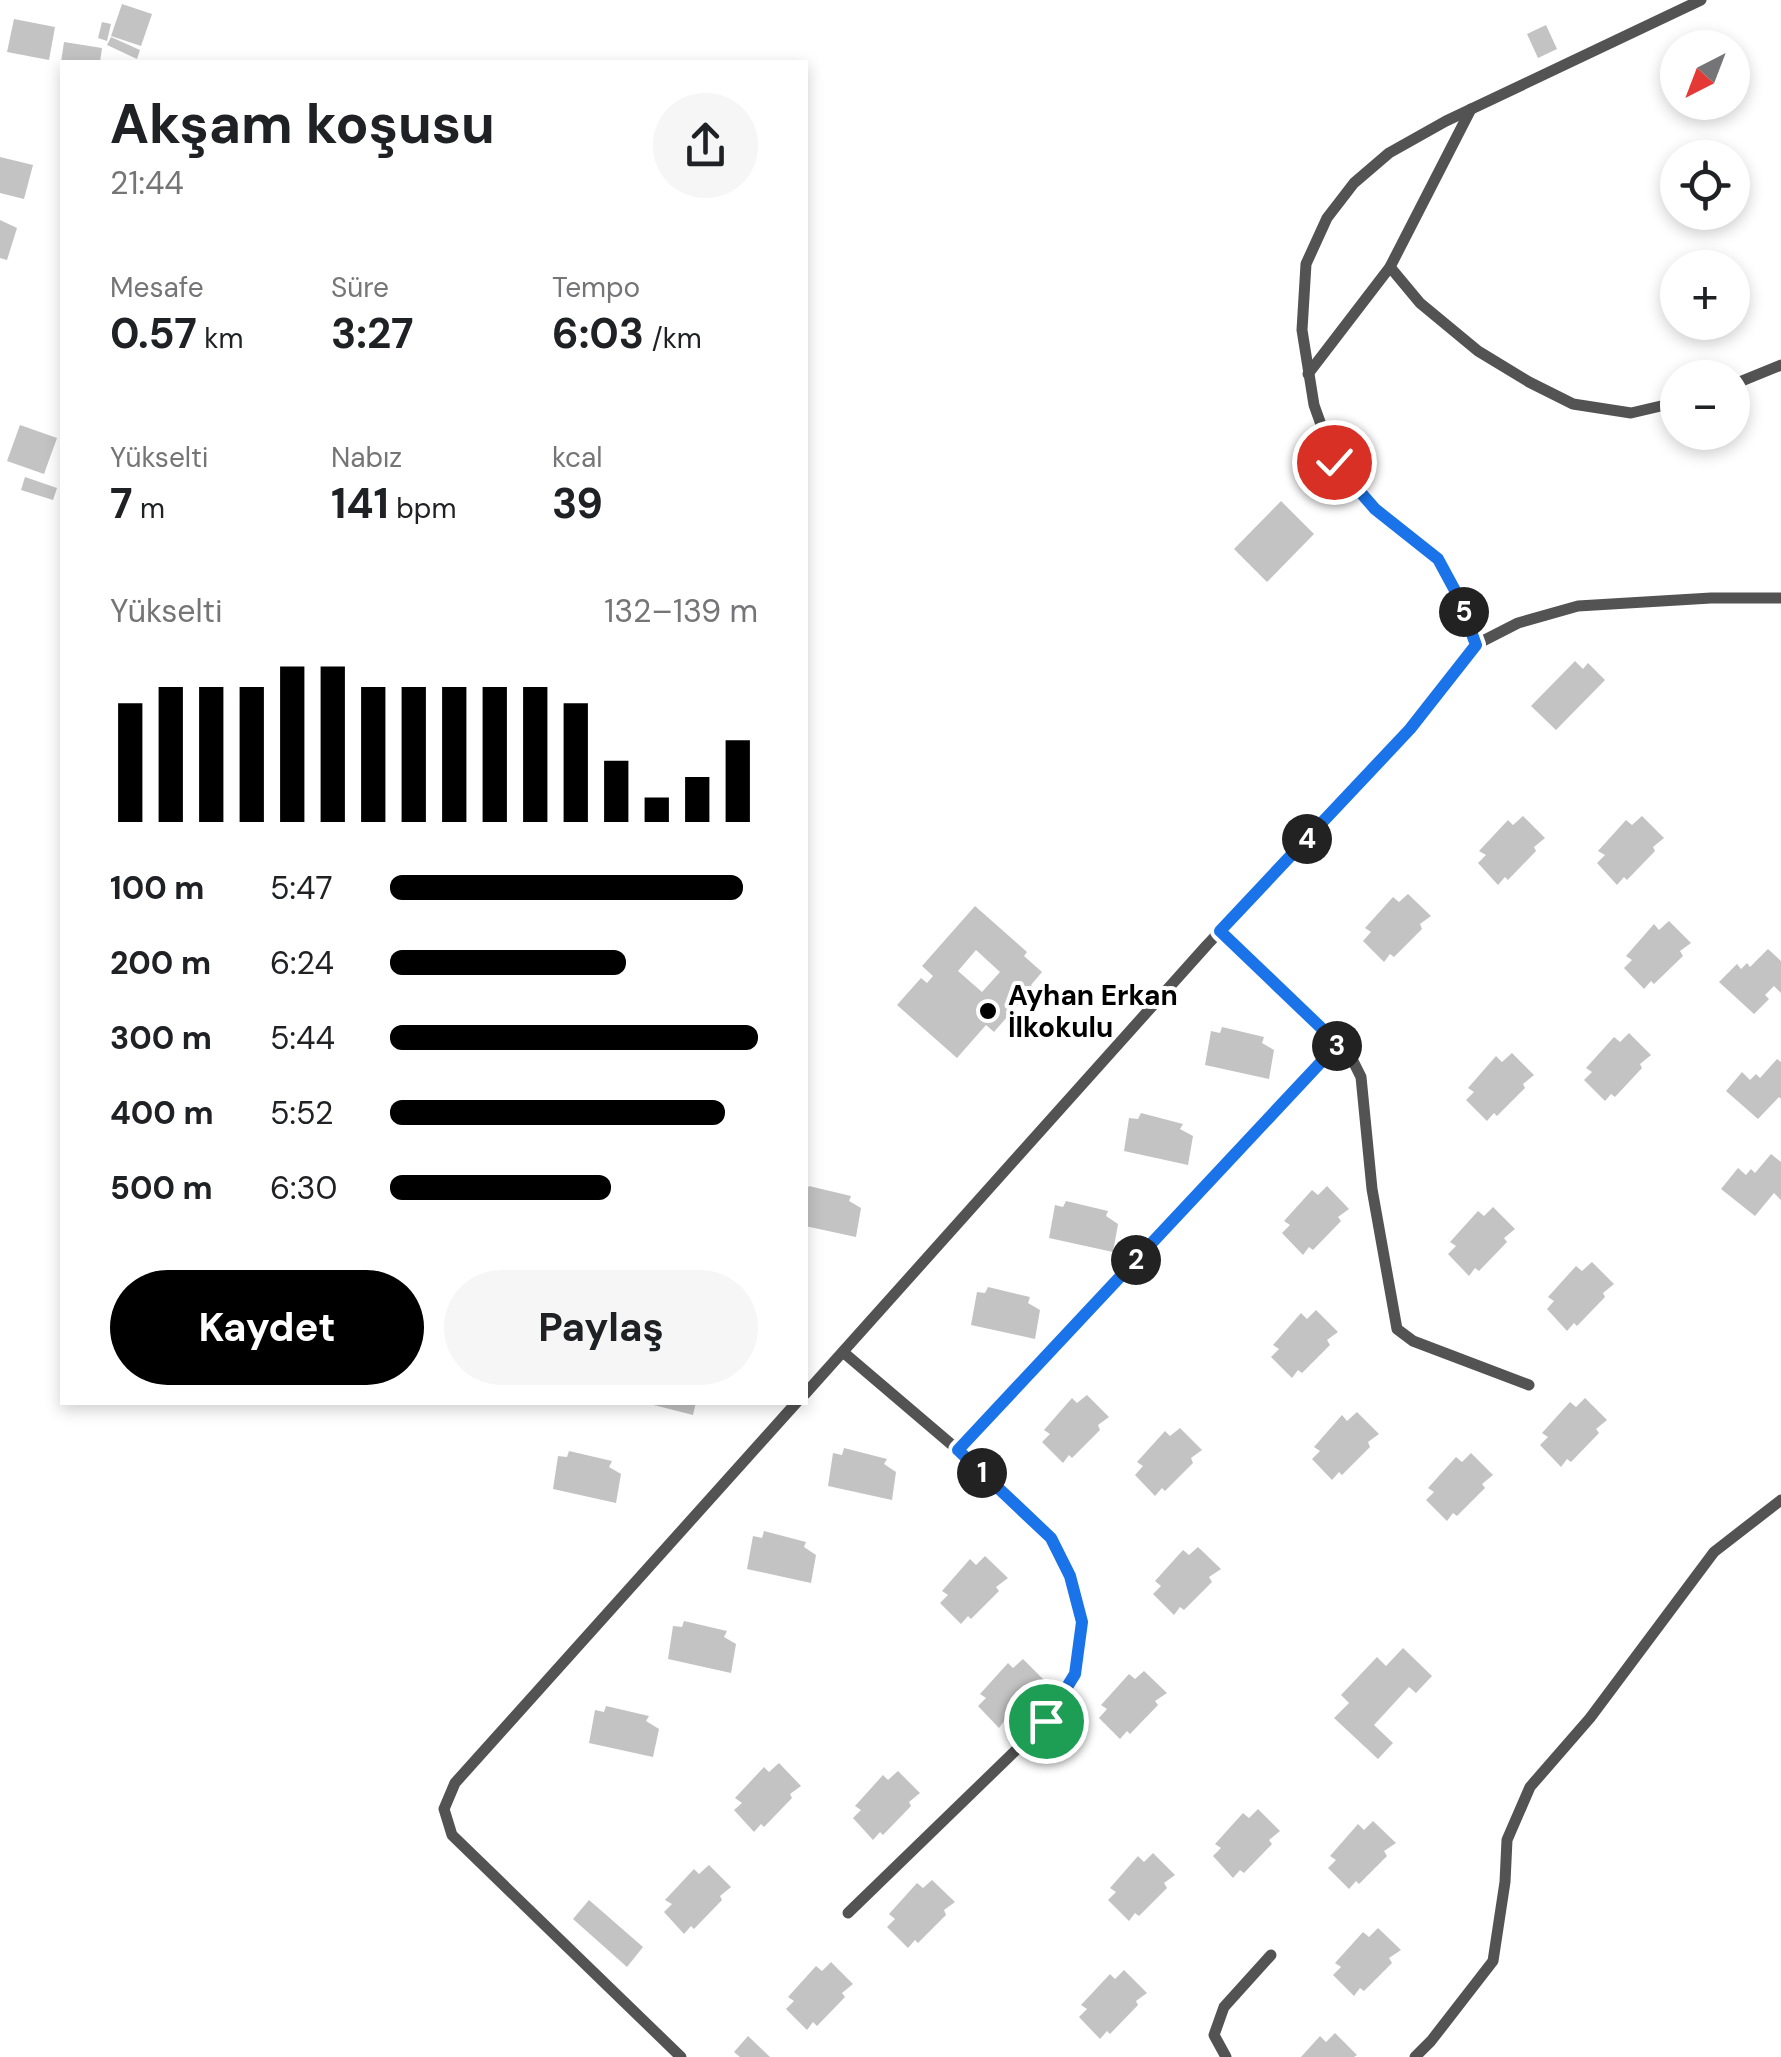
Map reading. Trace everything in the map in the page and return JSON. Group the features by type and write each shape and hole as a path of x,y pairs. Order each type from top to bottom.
{"lane":[{"path":"1476,645 1458,596 1438,559 1375,509 1334,462 1314,405 1308,374 1302,330 1306,264 1326,218 1354,183 1389,153 1446,121 1701,0"},
{"path":"1308,374 1390,267 1471,109"},
{"path":"1390,267 1420,303 1478,350 1572,404 1631,414 1660,407"},
{"path":"1750,378 1781,365"},
{"path":"808,1391 1220,931 1410,729 1476,645 1518,623 1578,606 1781,598"},
{"path":"1220,931 1350,1054 1361,1077 1372,1189 1397,1329 1413,1341 1529,1385"},
{"path":"958,1450 1338,1044"},
{"path":"842,1352 958,1450 1051,1538 1070,1576 1082,1622 1075,1674 1046,1721 848,1912"},
{"path":"681,2057 452,1834 444,1808 455,1783 794,1405"},
{"path":"1415,2057 1493,1961 1507,1840 1530,1787 1590,1718 1714,1552 1781,1500"},
{"path":"1226,2057 1214,2035 1224,2007 1271,1955"}],"building":[{"path":"122,4 152,14 141,46 111,36"},
{"path":"14,19 55,27 49,60 7,52"},
{"path":"102,22 111,24 107,41 98,38"},
{"path":"1546,25 1557,49 1538,58 1527,34"},
{"path":"111,37 140,50 137,59 107,45"},
{"path":"64,42 102,48 100,60 61,60"},
{"path":"0,157 33,165 24,199 0,193"},
{"path":"0,220 17,228 7,260 0,258"},
{"path":"20,425 57,438 44,474 7,461"},
{"path":"25,477 57,488 53,500 21,490"},
{"path":"1281,501 1314,534 1267,582 1234,549"},
{"path":"1575,661 1583,669 1588,663 1605,680 1556,730 1531,706"},
{"path":"1523,816 1545,838 1508,880 1505,877 1498,885 1478,863 1486,855 1479,851 1508,820 1513,825"},
{"path":"1642,816 1664,838 1627,880 1624,877 1617,885 1597,863 1605,855 1598,851 1626,820 1632,825"},
{"path":"1408,894 1431,916 1394,957 1390,954 1384,962 1363,941 1371,932 1365,928 1393,897 1399,902"},
{"path":"975,906 1027,952 1024,956 1042,972 994,1032 986,1025 957,1058 897,1005 921,978 927,983 933,976 922,966","holes":["976,950 1000,972 982,992 958,971"]},
{"path":"1669,921 1691,943 1680,951 1683,956 1644,989 1624,968 1632,960 1626,956 1654,924 1659,930"},
{"path":"1768,949 1781,961 1781,993 1774,986 1765,995 1769,999 1754,1014 1719,982 1737,964 1741,969 1747,963 1750,967"},
{"path":"1222,1027 1264,1037 1262,1043 1274,1050 1269,1079 1205,1065 1211,1031 1220,1033"},
{"path":"1629,1033 1651,1055 1615,1097 1611,1094 1605,1101 1584,1080 1592,1072 1586,1068 1614,1037 1620,1042"},
{"path":"1512,1053 1534,1075 1497,1116 1494,1113 1487,1121 1466,1100 1474,1092 1468,1088 1496,1056 1502,1062"},
{"path":"1777,1059 1781,1062 1781,1099 1758,1119 1726,1091 1742,1072 1750,1080 1756,1074 1760,1078"},
{"path":"1141,1113 1183,1124 1180,1129 1193,1136 1188,1165 1124,1151 1129,1118 1138,1119"},
{"path":"1771,1154 1781,1162 1781,1200 1774,1193 1755,1216 1721,1189 1738,1168 1746,1175 1751,1169 1755,1173"},
{"path":"1327,1186 1349,1209 1313,1250 1309,1247 1303,1255 1282,1233 1290,1225 1284,1221 1312,1190 1318,1195"},
{"path":"808,1188 851,1196 849,1201 861,1208 856,1237 808,1227"},
{"path":"1066,1201 1108,1211 1106,1216 1118,1224 1113,1252 1049,1238 1055,1205 1063,1207"},
{"path":"1493,1207 1515,1229 1479,1271 1475,1268 1469,1276 1448,1254 1456,1246 1450,1242 1478,1211 1484,1216"},
{"path":"1592,1262 1614,1284 1577,1326 1574,1323 1567,1331 1547,1309 1554,1301 1548,1297 1576,1266 1582,1271"},
{"path":"988,1287 1030,1297 1028,1303 1040,1310 1035,1339 971,1325 977,1292 985,1293"},
{"path":"1316,1310 1338,1332 1302,1373 1298,1370 1292,1378 1271,1357 1279,1349 1273,1345 1301,1313 1307,1319"},
{"path":"1087,1395 1109,1417 1063,1463 1042,1442 1050,1434 1044,1430 1072,1398 1077,1403"},
{"path":"1585,1398 1607,1420 1571,1462 1567,1459 1561,1467 1540,1445 1548,1437 1542,1433 1570,1402 1576,1407"},
{"path":"654,1405 695,1405 693,1415"},
{"path":"1357,1412 1379,1434 1342,1475 1339,1472 1332,1480 1312,1459 1320,1451 1314,1447 1342,1415 1347,1421"},
{"path":"1180,1428 1202,1450 1165,1491 1162,1488 1155,1496 1135,1475 1143,1466 1137,1462 1165,1431 1170,1436"},
{"path":"844,1448 887,1459 884,1464 896,1472 892,1500 828,1486 833,1453 842,1455"},
{"path":"569,1451 612,1461 609,1467 621,1474 616,1503 553,1489 558,1456 567,1457"},
{"path":"1471,1453 1493,1475 1457,1516 1453,1513 1447,1521 1426,1500 1434,1492 1428,1488 1456,1457 1462,1462"},
{"path":"764,1531 806,1542 804,1547 816,1555 811,1583 747,1569 753,1536 762,1538"},
{"path":"1198,1547 1221,1569 1209,1577 1212,1582 1184,1610 1180,1607 1174,1615 1153,1594 1161,1586 1155,1581 1183,1550 1189,1555"},
{"path":"985,1556 1008,1578 971,1619 968,1616 961,1624 940,1603 948,1595 942,1591 970,1559 976,1565"},
{"path":"684,1621 727,1631 724,1637 736,1644 731,1673 668,1659 673,1626 682,1627"},
{"path":"1403,1648 1432,1676 1416,1693 1409,1687 1374,1725 1393,1743 1378,1759 1334,1718 1349,1703 1341,1695 1377,1657 1386,1666"},
{"path":"1023,1659 1045,1681 1009,1723 1005,1720 999,1728 978,1706 986,1698 980,1694 1008,1663 1013,1668"},
{"path":"1144,1671 1167,1693 1155,1701 1158,1705 1130,1734 1127,1731 1120,1739 1099,1718 1107,1709 1101,1705 1129,1674 1135,1679"},
{"path":"606,1706 649,1716 646,1721 659,1729 653,1757 589,1743 595,1710 604,1712"},
{"path":"779,1763 801,1786 764,1827 761,1824 754,1832 734,1810 742,1803 735,1798 764,1767 769,1772"},
{"path":"898,1771 920,1793 883,1835 880,1832 873,1840 853,1818 861,1810 855,1806 883,1775 888,1780"},
{"path":"1258,1809 1280,1831 1244,1873 1240,1870 1233,1878 1213,1856 1221,1848 1215,1844 1243,1813 1249,1818"},
{"path":"1373,1821 1396,1843 1384,1851 1387,1856 1359,1884 1356,1881 1349,1889 1328,1868 1336,1860 1330,1856 1358,1824 1364,1830"},
{"path":"1153,1853 1175,1875 1139,1916 1135,1913 1129,1921 1108,1900 1116,1892 1110,1888 1138,1856 1144,1862"},
{"path":"709,1865 731,1887 694,1929 691,1926 684,1934 664,1912 672,1904 665,1900 694,1869 699,1874"},
{"path":"932,1880 955,1902 918,1943 915,1940 908,1948 887,1927 895,1919 889,1914 917,1883 923,1888"},
{"path":"589,1900 643,1947 627,1967 573,1919"},
{"path":"1378,1928 1401,1950 1389,1958 1392,1963 1364,1991 1360,1988 1354,1996 1333,1975 1341,1967 1335,1963 1363,1932 1369,1937"},
{"path":"831,1962 853,1984 817,2026 813,2022 807,2030 786,2009 794,2001 788,1997 816,1966 822,1971"},
{"path":"1124,1970 1147,1993 1110,2034 1107,2031 1100,2039 1079,2017 1087,2009 1081,2005 1110,1974 1115,1979"},
{"path":"1335,2033 1357,2055 1301,2057 1320,2036 1326,2042"},
{"path":"748,2036 770,2057 740,2057 734,2052"}],"place":[{"name":"Ayhan Erkan İlkokulu","path":"988,1011"}],"route":[{"path":"1046,1721 1075,1674 1082,1622 1070,1576 1051,1538 958,1450 1338,1044 1220,931 1410,729 1476,645 1458,596 1438,559 1375,509 1334,462"}]}
